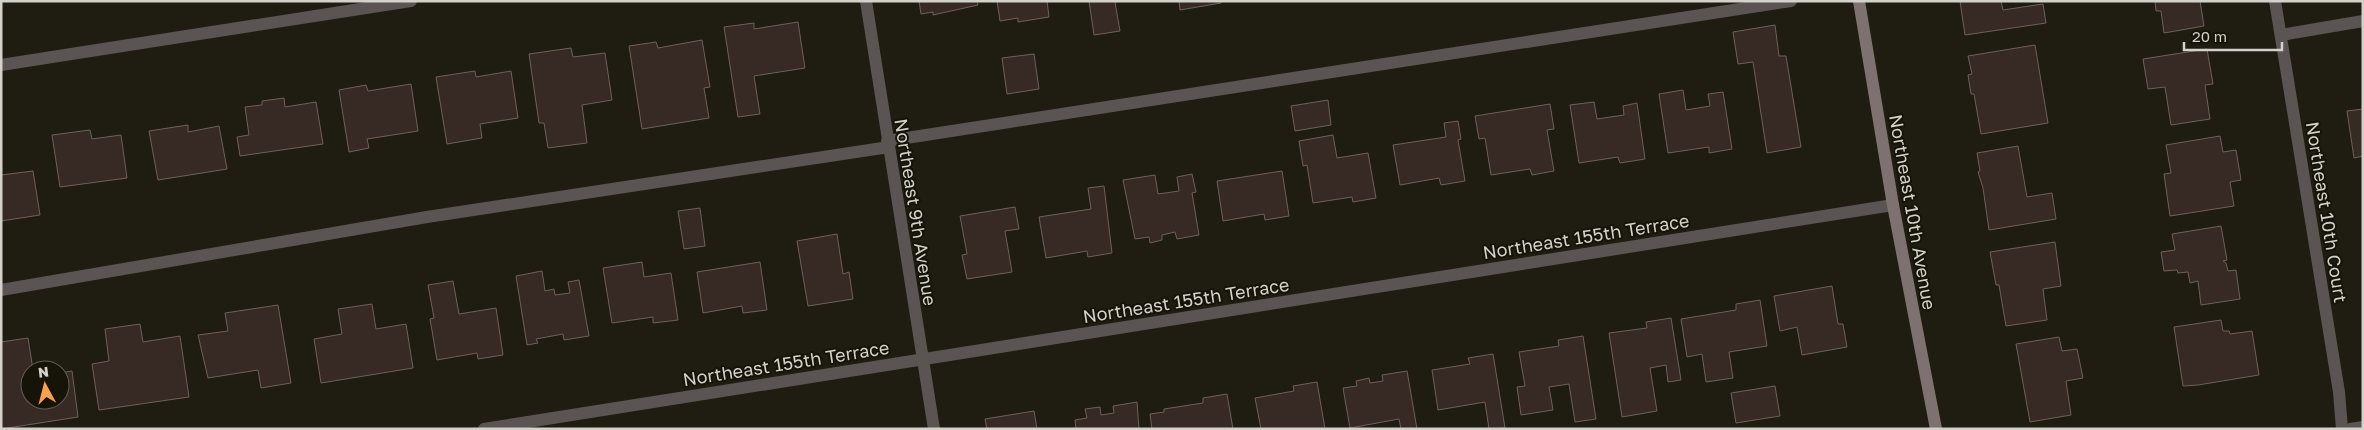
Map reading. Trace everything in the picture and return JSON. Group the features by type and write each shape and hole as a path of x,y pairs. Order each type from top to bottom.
{"street":[{"path":"1,65 411,1"},
{"name":"Northeast 9th Avenue","path":"866,1 934,429"},
{"path":"1,290 428,217 1791,1"},
{"name":"Northeast 10th Avenue","path":"1859,1 1893,205 1936,429"},
{"name":"Northeast 10th Court","path":"2275,1 2339,392 2342,429"},
{"path":"2281,35 2363,21"},
{"name":"Northeast 155th Terrace","path":"484,429 1893,205"},
{"path":"2350,429 2363,427"}],"building":[{"path":"919,1 977,1 978,5 933,15 933,12 921,14"},
{"path":"997,1 1047,1 1049,17 1018,22 1018,18 1000,21"},
{"path":"1089,1 1118,1 1115,2 1120,31 1094,35"},
{"path":"1179,1 1221,1 1221,3 1180,10"},
{"path":"1960,1 2001,1 2003,10 2043,4 2046,23 1965,35"},
{"path":"2155,1 2200,1 2204,26 2164,33 2161,11 2156,11"},
{"path":"798,22 805,68 754,76 760,114 738,117 724,27 754,23 754,29"},
{"path":"1775,25 1779,56 1786,56 1801,147 1767,153 1753,62 1738,64 1733,32"},
{"path":"702,40 710,87 704,88 709,118 642,129 629,46 656,42 658,48"},
{"path":"2035,45 2048,123 1981,134 1974,94 1971,94 1968,75 1972,74 1968,56"},
{"path":"571,48 573,57 605,53 612,100 582,105 587,143 548,148 544,123 539,123 529,54"},
{"path":"2207,49 2213,84 2205,85 2210,119 2171,125 2165,87 2148,89 2143,59"},
{"path":"1034,54 1039,89 1007,94 1002,58"},
{"path":"475,71 476,77 511,71 518,118 480,124 482,138 447,144 436,77"},
{"path":"411,84 418,131 367,139 369,148 349,152 339,90 366,85 368,91"},
{"path":"1683,90 1686,110 1710,106 1708,94 1723,92 1732,149 1709,153 1709,147 1668,153 1659,94"},
{"path":"284,98 285,107 316,102 323,144 240,156 237,137 249,135 245,107 262,105 262,101"},
{"path":"1328,100 1331,125 1295,131 1291,106"},
{"path":"1594,102 1597,119 1624,115 1623,106 1637,103 1645,159 1620,163 1618,157 1579,163 1570,105"},
{"path":"1550,104 1554,129 1547,130 1554,171 1532,175 1530,169 1491,175 1485,138 1479,139 1475,116"},
{"path":"2363,109 2363,156 2354,158 2347,111"},
{"path":"1458,121 1461,139 1458,140 1465,181 1441,185 1439,178 1400,185 1393,145 1446,137 1444,123"},
{"path":"188,125 188,132 219,126 227,169 158,180 149,131"},
{"path":"90,130 92,139 121,135 127,178 60,187 52,135"},
{"path":"1333,135 1337,158 1368,153 1376,198 1353,202 1352,197 1313,203 1307,165 1303,166 1299,141"},
{"path":"2220,136 2223,152 2236,150 2241,180 2230,182 2234,206 2170,216 2164,174 2171,173 2166,145"},
{"path":"2018,146 2027,197 2052,193 2056,219 1989,230 1983,188 1978,172 1980,171 1977,153"},
{"path":"33,171 40,215 1,221 1,175"},
{"path":"1282,171 1289,216 1265,220 1264,214 1223,221 1217,181"},
{"path":"1192,174 1196,192 1192,193 1199,235 1177,239 1175,232 1162,235 1162,240 1150,243 1149,237 1135,239 1123,180 1155,175 1158,194 1179,191 1177,177"},
{"path":"1104,186 1112,253 1088,257 1087,251 1046,258 1039,217 1091,209 1088,188"},
{"path":"1015,207 1019,229 1005,231 1012,272 967,279 962,255 967,254 960,216"},
{"path":"700,208 705,246 684,249 678,211"},
{"path":"2221,226 2227,260 2223,261 2226,263 2228,271 2236,270 2240,299 2201,305 2198,281 2190,283 2188,272 2178,273 2177,270 2164,271 2161,252 2175,250 2172,234"},
{"path":"837,234 843,274 849,272 853,299 808,306 797,241"},
{"path":"2055,242 2061,286 2043,289 2047,320 2006,326 1999,285 1996,285 1990,252"},
{"path":"642,262 644,277 671,273 678,320 653,323 653,317 612,323 603,268"},
{"path":"760,262 767,310 743,313 742,306 703,313 697,272"},
{"path":"542,271 545,291 554,289 555,295 570,293 568,282 579,280 589,336 564,340 563,334 536,339 538,343 527,345 516,276"},
{"path":"453,281 459,314 496,308 503,355 478,359 477,353 437,360 430,319 434,318 428,285"},
{"path":"1832,286 1838,324 1843,324 1847,347 1802,355 1797,327 1780,331 1774,296"},
{"path":"1760,300 1767,346 1729,352 1733,378 1706,382 1702,354 1687,357 1681,319 1736,310 1736,304"},
{"path":"372,304 376,329 406,324 413,368 321,383 314,339 342,334 338,309"},
{"path":"278,305 291,383 261,388 258,370 208,378 198,335 228,331 225,313"},
{"path":"1671,318 1681,380 1668,382 1666,365 1650,368 1657,411 1622,417 1609,333 1647,328 1646,322"},
{"path":"2221,320 2223,331 2229,331 2230,334 2252,331 2259,375 2183,386 2174,327"},
{"path":"140,324 143,342 180,336 189,397 99,410 92,364 109,361 105,329"},
{"path":"1583,336 1596,419 1575,422 1569,384 1549,387 1553,410 1521,415 1517,387 1525,386 1519,352 1559,346 1558,340"},
{"path":"2059,337 2062,351 2077,349 2083,378 2066,381 2071,415 2030,422 2016,344"},
{"path":"28,338 31,360 20,360 20,410 70,410 70,371 72,371 78,417 1,429 1,342"},
{"path":"1493,354 1505,428 1489,429 1485,402 1438,410 1432,370 1470,364 1468,358"},
{"path":"1407,371 1417,429 1401,429 1399,419 1350,428 1343,388 1357,386 1356,381 1369,378 1370,383 1383,381 1382,375"},
{"path":"1317,382 1325,429 1261,429 1255,398 1294,391 1293,386"},
{"path":"1775,386 1780,416 1736,423 1731,393"},
{"path":"1227,394 1233,429 1152,429 1150,414 1164,412 1164,409 1203,403 1203,398"},
{"path":"1137,402 1139,429 1076,429 1075,420 1087,418 1085,409 1100,407 1101,415 1114,413 1113,406"},
{"path":"1034,411 1037,429 987,429 985,419"}]}
